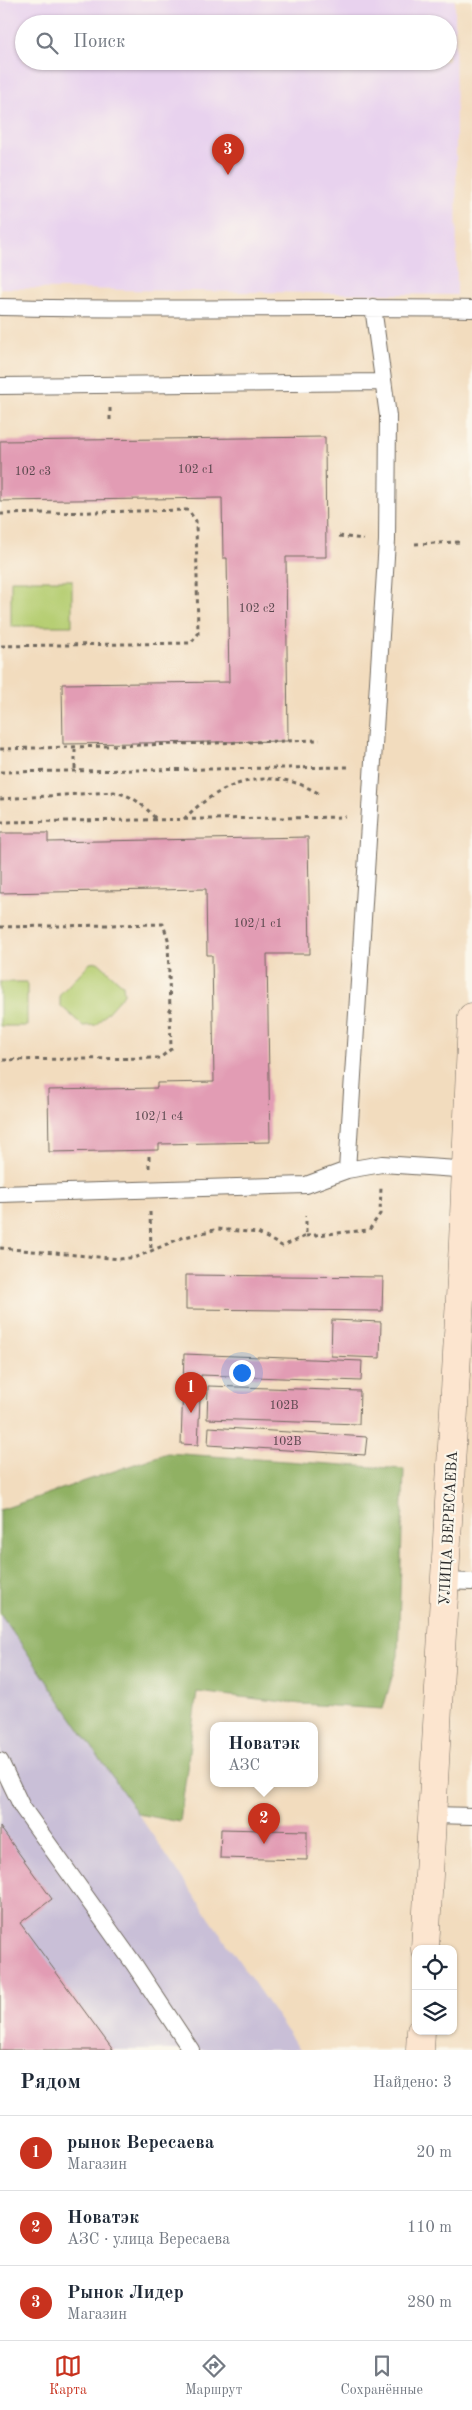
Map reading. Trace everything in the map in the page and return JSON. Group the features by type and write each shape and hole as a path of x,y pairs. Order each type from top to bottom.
{"main road":[{"name":"УЛИЦА ВЕРЕСАЕВА","path":"426,1945 445,1580 468,1242 472,1017"},
{"path":"420,2050 421,2035"}],"lane":[{"path":"0,307 109,310 373,307 472,308"},
{"path":"347,1170 387,541 388,416 373,307"},
{"path":"0,386 383,382"},
{"path":"0,1194 306,1185 347,1170 382,1164 469,1170"},
{"path":"445,1580 472,1582"},
{"path":"0,1761 22,1807 134,1964 191,2050"},
{"path":"433,1815 472,1816"}],"path":[{"path":"0,514 188,510 196,521 198,634 191,643 0,646"},
{"path":"340,536 364,539"},
{"path":"414,544 459,542"},
{"path":"0,749 74,749 320,740"},
{"path":"74,749 74,771"},
{"path":"0,772 373,767"},
{"path":"184,819 206,799 219,791 238,783 258,778 296,782 321,794"},
{"path":"0,799 114,792 128,795 141,802 156,819"},
{"path":"0,822 369,816"},
{"path":"0,927 163,924 168,939 171,1049 160,1058 0,1060"},
{"path":"0,1248 120,1259 137,1257 181,1238 218,1229 258,1233 282,1246 306,1236 369,1230 380,1214 382,1164"},
{"path":"306,1216 306,1236"}],"shaded area":[{"path":"0,0 455,0 455,15 15,15 15,70 455,70 457,295 0,288"},
{"path":"0,1613 138,1814 300,2050 0,2050"}],"green space":[{"path":"11,580 72,580 72,626 11,626"},
{"path":"98,962 123,985 124,994 96,1025 83,1026 60,1005 60,994 90,963"},
{"path":"0,982 27,982 27,1026 0,1026"},
{"path":"167,1453 404,1469 398,1656 383,1709 301,1704 197,1692 180,1822 138,1814 0,1613 0,1510"}],"building":[{"path":"325,437 326,557 286,557 288,741 63,744 62,684 229,682 227,558 223,558 222,498 0,501 0,441"},
{"path":"0,833 48,833 48,842 308,837 310,954 267,954 270,1142 159,1144 159,1150 49,1152 48,1090 157,1088 157,1083 214,1082 212,955 207,955 206,889 0,893"},
{"path":"186,1275 383,1277 382,1311 186,1309"},
{"path":"332,1320 381,1322 380,1358 331,1356"},
{"path":"184,1354 362,1361 361,1381 201,1375 198,1445 181,1444"},
{"path":"208,1386 360,1391 359,1424 207,1419"},
{"path":"209,1427 367,1437 365,1455 208,1445"},
{"path":"0,1827 52,1899 20,1923 113,2050 0,2050"},
{"path":"221,1829 307,1831 307,1860 220,1858"}],"place":[{"name":"Рынок Лидер","path":"228,175"},
{"name":"рынок Вересаева","path":"191,1413"},
{"name":"Новатэк","path":"264,1844"}]}
